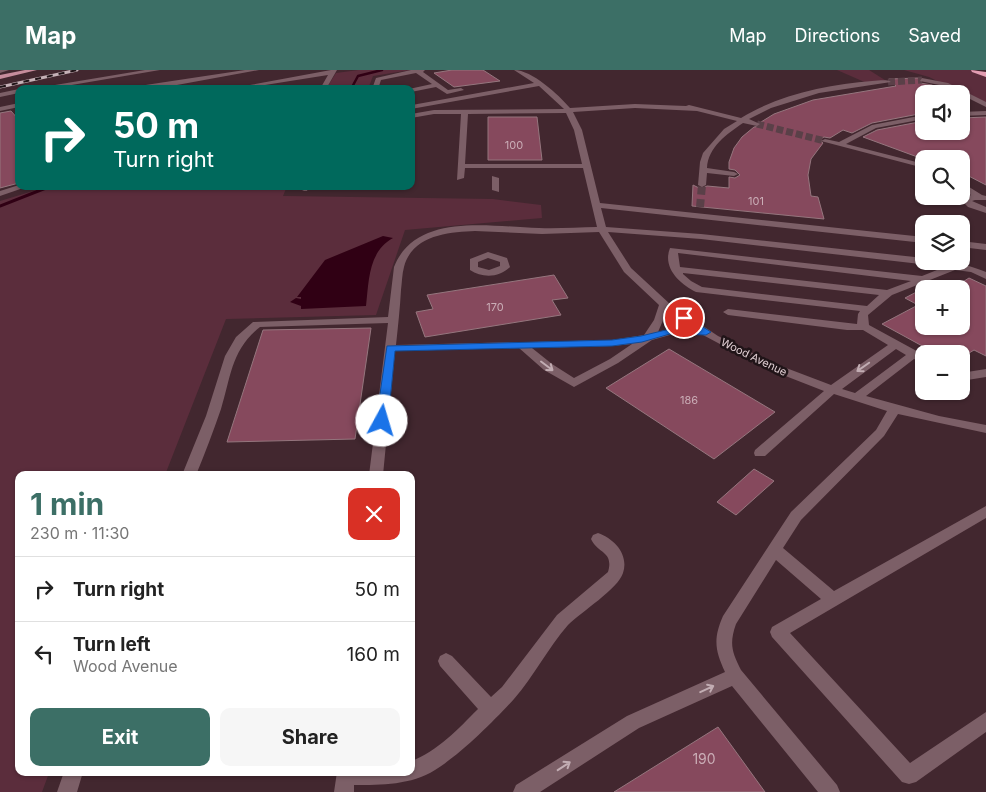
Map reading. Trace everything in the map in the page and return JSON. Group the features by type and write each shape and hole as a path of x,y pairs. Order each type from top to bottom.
{"highway":[{"path":"975,70 986,75"}],"main road":[{"path":"0,77 34,70"}],"street":[{"path":"0,71 6,70"},
{"path":"76,85 158,70"},
{"path":"245,76 256,70"},
{"path":"179,85 300,70"},
{"path":"376,85 378,79 385,76 422,70"},
{"path":"324,85 333,71"},
{"path":"264,85 333,71"},
{"path":"418,71 447,92"},
{"path":"519,72 531,71"},
{"name":"Wood Avenue","path":"519,72 540,84 557,97 568,110 577,126 595,205 610,247 624,268 646,290 664,304 706,332 767,364 832,390 894,410 986,429"},
{"path":"245,76 252,85"},
{"path":"419,79 427,78"},
{"path":"922,80 946,84 986,105"},
{"path":"504,82 516,88"},
{"path":"702,185 705,155 718,138 741,120 786,100 847,87 888,82"},
{"path":"415,106 540,84"},
{"path":"415,89 437,85"},
{"path":"438,94 464,89"},
{"path":"0,95 15,92"},
{"path":"415,115 434,112 545,112 626,104 697,109 757,124"},
{"path":"0,109 15,106"},
{"path":"460,178 465,112"},
{"path":"970,114 986,113"},
{"path":"839,145 874,126 915,119"},
{"path":"825,141 915,164"},
{"path":"895,158 909,154"},
{"path":"461,166 586,166"},
{"path":"704,170 734,174"},
{"path":"496,178 496,190"},
{"path":"0,194 15,189"},
{"path":"970,190 982,197"},
{"path":"982,197 969,197 967,201 986,210"},
{"path":"595,205 669,208 700,216 915,239"},
{"path":"700,206 700,216"},
{"path":"376,471 402,258 409,247 420,239 436,233 462,229 544,231 602,229 679,234 915,260"},
{"path":"970,245 986,246"},
{"path":"869,309 700,290 690,286 676,269 673,263 673,250 923,279"},
{"path":"970,267 986,268"},
{"path":"676,269 888,293"},
{"path":"915,356 865,327 862,324 862,318 869,309 888,293 946,270"},
{"path":"970,270 986,276"},
{"path":"522,345 548,367 574,383 614,361 650,336 659,320 664,304"},
{"path":"728,312 847,327 865,327"},
{"path":"191,471 205,436 232,351 243,333 257,324 394,320"},
{"path":"390,348 612,343 642,339 670,332 706,332"},
{"path":"612,343 615,353 614,361"},
{"path":"760,453 832,390 895,345"},
{"path":"856,398 878,378 915,360"},
{"path":"970,376 986,373"},
{"path":"830,792 735,676 724,652 726,628 796,516 880,433 894,410"},
{"path":"986,511 778,632 910,775 986,721"},
{"path":"415,769 428,764 462,737 491,710 508,693 563,620 615,575 618,564 616,554 598,539"},
{"path":"774,549 833,600"},
{"path":"446,661 491,710"},
{"path":"523,792 632,722 735,676"},
{"path":"67,792 73,776"},
{"path":"345,780 386,776"}],"shaded area":[{"path":"359,70 411,70 373,76 370,85 328,85 336,73"},
{"path":"837,70 869,70 888,82 869,84"},
{"path":"904,70 975,70 986,75 986,105 970,97 970,85 945,85 929,77"},
{"path":"37,190 285,190 283,196 493,199 541,205 542,218 405,230 376,315 226,319 167,471 15,471 15,776 48,776 42,792 0,792 0,201"},
{"path":"383,236 393,238 385,244 374,259 369,277 366,306 301,309 301,306 290,302 296,298 301,299 301,297 297,297 325,260"}],"building":[{"path":"452,70 483,70 500,81 454,87 434,73"},
{"path":"918,78 920,83 932,85 915,85 915,115 872,123 852,133 843,130 830,138 824,137 819,140 823,143 811,159 808,175 811,196 818,197 824,219 692,206 693,185 701,189 707,186 729,188 729,177 735,178 740,175 735,170 729,169 729,162 734,148 742,137 754,127 761,126 761,122 774,114 813,100 896,86 889,79"},
{"path":"11,111 15,116 15,184 0,188 0,113"},
{"path":"488,117 537,117 542,160 488,160"},
{"path":"986,117 986,185 970,177 970,150 915,150 915,156 863,137 877,130 915,123 915,140 970,140 970,118"},
{"path":"554,275 568,298 552,300 561,315 425,337 416,312 433,309 427,295"},
{"path":"969,278 986,286 986,356 974,350 970,352 970,345 920,345 882,324 915,307 915,335 970,335 970,280 966,280"},
{"path":"915,293 915,303 905,298"},
{"path":"371,328 355,439 227,442 263,330"},
{"path":"669,349 775,412 714,459 606,388"},
{"path":"754,469 774,481 736,515 717,502"},
{"path":"718,727 765,792 614,792"}],"waterway":[{"path":"353,85 358,76 382,70"},
{"path":"0,206 41,190"}],"tunnel":[{"path":"888,82 922,80"},
{"path":"757,124 825,141"},
{"path":"700,207 702,185"}],"railway":[{"path":"0,87 77,70"}],"route":[{"path":"382,421 390,348 612,343 642,339 670,332 706,332 684,318"}]}
